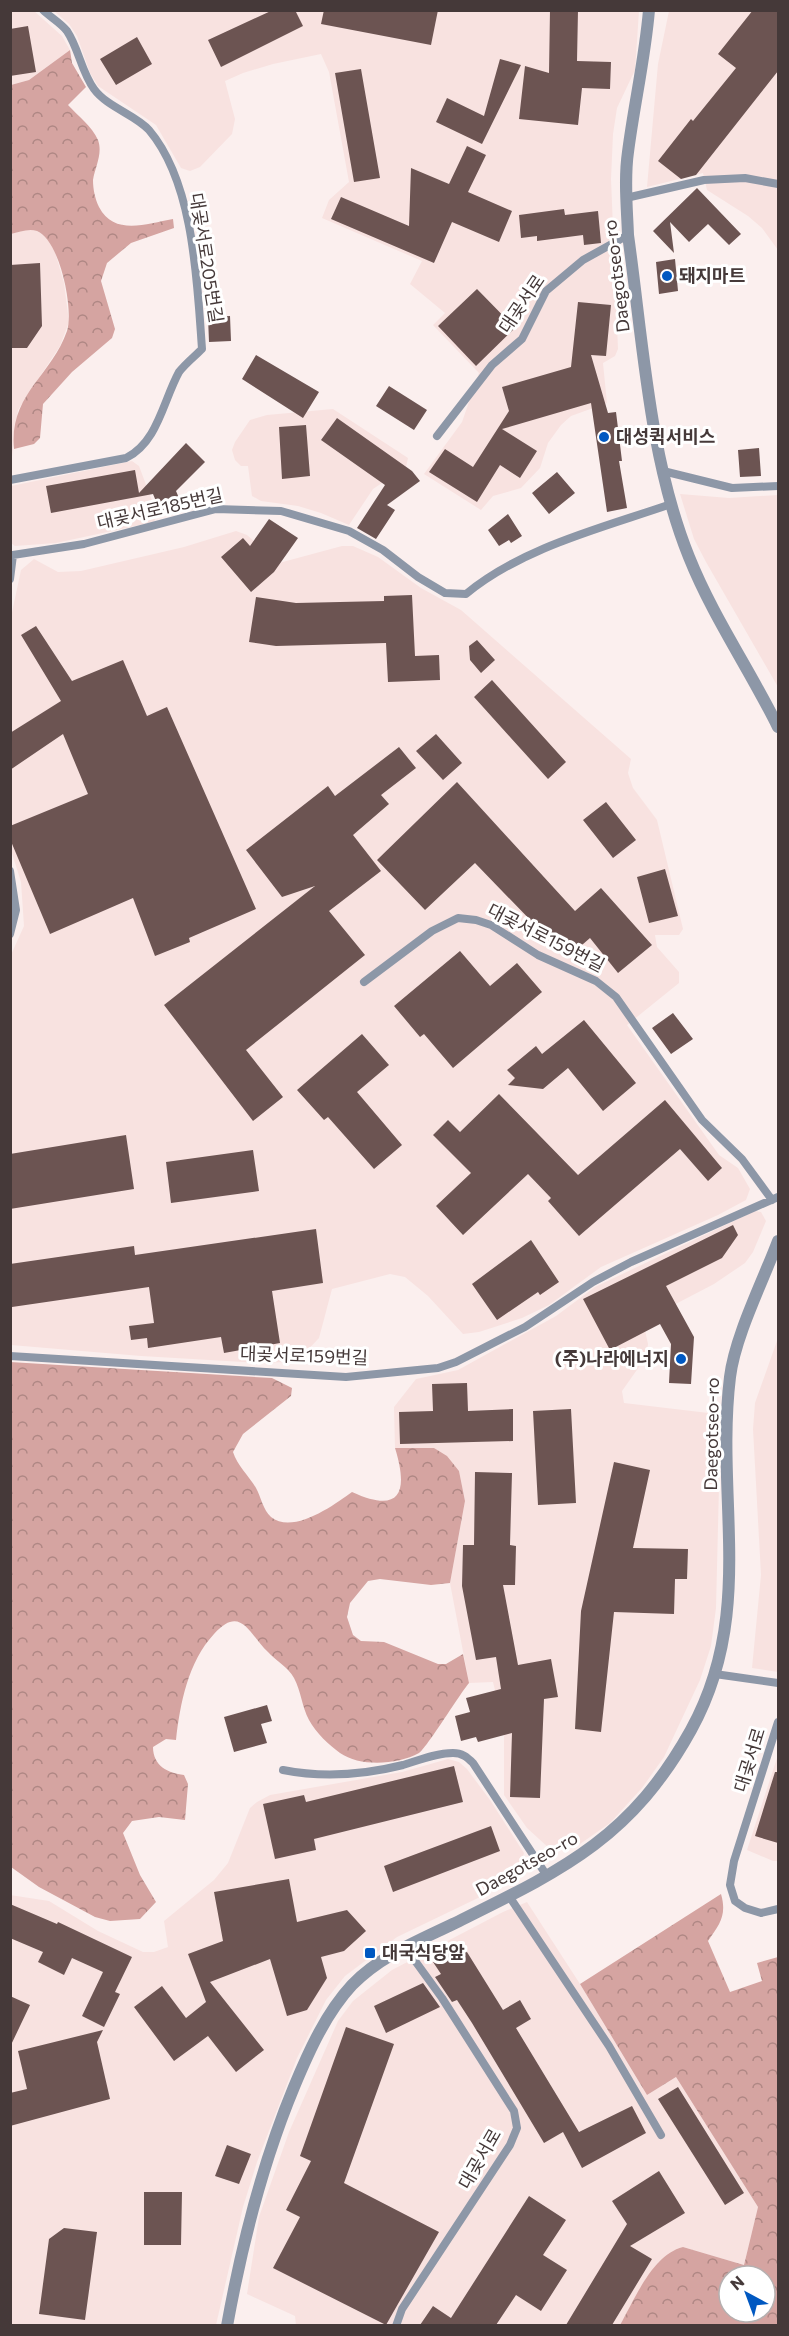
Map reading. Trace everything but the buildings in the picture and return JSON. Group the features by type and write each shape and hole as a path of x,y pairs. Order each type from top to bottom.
{"street":[{"name":"Daegotseo-ro","path":"649,10 646,48 627,154 626,198 628,235 663,471 689,558 708,600 778,727"},
{"name":"Daegotseo-ro","path":"227,2325 254,2198 278,2126 303,2065 328,2018 353,1984 388,1956 509,1896 591,1850 628,1819 662,1778 692,1728 715,1674 724,1645 730,1583 727,1409 730,1372 778,1241"}],"lane":[{"name":"대곶서로205번길","path":"10,480 126,458 135,454 152,431 180,371 202,349 198,290 184,207 174,172 161,145 146,127 95,91 84,74 74,43 66,29 43,10"},
{"path":"626,198 704,180 746,178 778,184"},
{"name":"대곶서로","path":"437,436 492,365 522,339 546,291 583,260 628,235"},
{"path":"663,471 732,488 778,486"},
{"name":"대곶서로185번길","path":"10,579 12,554 84,544 216,509 281,511 349,531 383,550 418,577 445,593 466,594 482,581 524,559 574,538 671,504"},
{"path":"10,871 16,910 10,934"},
{"name":"대곶서로159번길","path":"10,1356 346,1377 438,1368 456,1362 525,1327 593,1282 631,1262 775,1198 742,1159 702,1120 616,997 596,981 538,955 491,925 458,918 432,931 364,982"},
{"path":"715,1674 778,1683"},
{"name":"대곶서로","path":"778,1722 734,1861 730,1885 735,1901 745,1908 761,1913 778,1909"},
{"path":"283,1770 316,1776 333,1775 401,1765 434,1756 454,1753 464,1755 473,1763 547,1876"},
{"path":"509,1896 609,2046 661,2135"},
{"name":"대곶서로","path":"396,2325 402,2309 497,2166 517,2128 514,2111 442,1998 405,1947"}],"shaded area":[{"path":"10,11 34,11 62,36 70,50 29,80 11,85"},
{"path":"54,11 639,11 635,70 617,108 613,134 611,179 618,349 615,356 603,363 607,403 571,416 548,443 540,468 521,488 493,496 481,510 424,474 462,422 479,373 433,325 445,313 410,284 422,261 322,218 329,200 349,182 329,72 321,54 273,64 225,81 235,119 232,134 200,167 190,171 181,168 156,125 98,86 90,73 77,36 69,24"},
{"path":"669,11 778,11 778,250 762,228 748,216 707,190 703,173 647,187 658,64"},
{"path":"24,230 35,230 44,235 53,245 64,283 69,322 60,346 18,410 11,464 11,234"},
{"path":"333,409 408,458 406,467 373,489 349,525 298,506 261,501 252,496 248,466 241,466 235,460 232,450 250,420 267,415"},
{"path":"132,461 139,466 157,514 154,522 56,543 15,546 11,543 11,486"},
{"path":"680,494 729,498 778,495 778,687 694,539"},
{"path":"236,531 247,535 279,563 342,546 353,546 378,557 421,588 461,610 631,759 628,773 633,788 657,820 683,929 679,935 655,935 657,947 679,972 679,983 627,1025 719,1155 738,1168 750,1189 746,1200 718,1215 601,1267 549,1305 522,1318 479,1332 463,1334 428,1296 405,1277 390,1274 332,1289 319,1338 304,1354 284,1362 260,1363 141,1356 11,1345 10,957 24,926 21,882 11,850 11,617 21,570 34,559 58,572 81,571 184,547"},
{"path":"755,1211 761,1212 766,1221 753,1252 745,1263 714,1284 643,1321 648,1344 646,1357 622,1391 624,1403 717,1414 719,1486 716,1608 711,1646 700,1680 664,1757 642,1788 610,1823 580,1844 550,1849 527,1828 504,1795 504,1726 493,1682 469,1683 450,1583 465,1501 459,1471 434,1448 395,1448 394,1407 416,1379 458,1370 556,1316 595,1287"},
{"path":"778,1338 778,1672 752,1668 761,1575 753,1429 755,1403"},
{"path":"778,1755 778,1861 773,1861 747,1850"},
{"path":"448,1759 459,1762 467,1769 490,1800 524,1853 521,1864 515,1876 505,1885 397,1937 345,1976 326,2000 297,2058 257,2162 243,2207 216,2325 11,2325 10,1895 49,1901 98,1931 143,1952 154,1952 168,1947 164,1921 214,1880 228,1863 250,1808 257,1802 270,1795 402,1772"},
{"path":"527,1902 647,2095 676,2077 758,2207 744,2264 683,2247 654,2269 620,2325 296,2325 295,2316 247,2294 259,2217 289,2132 338,2021 353,2001 392,1970 503,1912"}],"green space":[{"path":"70,50 72,63 86,87 68,105 89,126 98,140 99,155 93,180 94,194 99,207 105,216 122,225 142,225 173,219 174,228 131,243 107,263 101,281 115,329 112,338 72,372 43,404 40,438 34,444 14,449 14,430 24,400 60,347 69,321 67,293 52,247 45,237 34,230 11,234 11,85 29,80"},
{"path":"10,1362 272,1378 292,1388 291,1396 243,1434 233,1452 256,1488 266,1511 280,1522 290,1523 313,1516 352,1492 381,1501 390,1500 397,1495 401,1477 395,1448 434,1448 447,1456 459,1471 465,1501 450,1583 431,1585 380,1579 368,1581 350,1603 347,1617 353,1635 361,1641 384,1642 438,1664 446,1664 463,1654 469,1683 428,1742 419,1753 390,1762 368,1762 348,1758 323,1738 312,1725 294,1678 289,1671 261,1645 244,1625 231,1622 223,1625 205,1645 192,1670 183,1698 176,1740 166,1739 153,1747 159,1764 167,1770 184,1775 188,1784 185,1820 159,1817 132,1821 123,1833 140,1875 156,1902 140,1919 110,1921 95,1917 39,1887 11,1867"},
{"path":"721,1894 723,1914 708,1941 730,1992 762,1981 757,1963 778,1957 778,2325 620,2325 653,2268 672,2252 683,2247 741,2264 717,2264 717,2324 777,2324 777,2264 744,2264 758,2207 676,2077 647,2095 580,1984"}],"place":[{"name":"돼지마트","path":"667,276"},
{"name":"대성퀵서비스","path":"604,437"},
{"name":"(주)나라에너지","path":"681,1359"},
{"name":"대국식당앞","path":"370,1953"}]}
